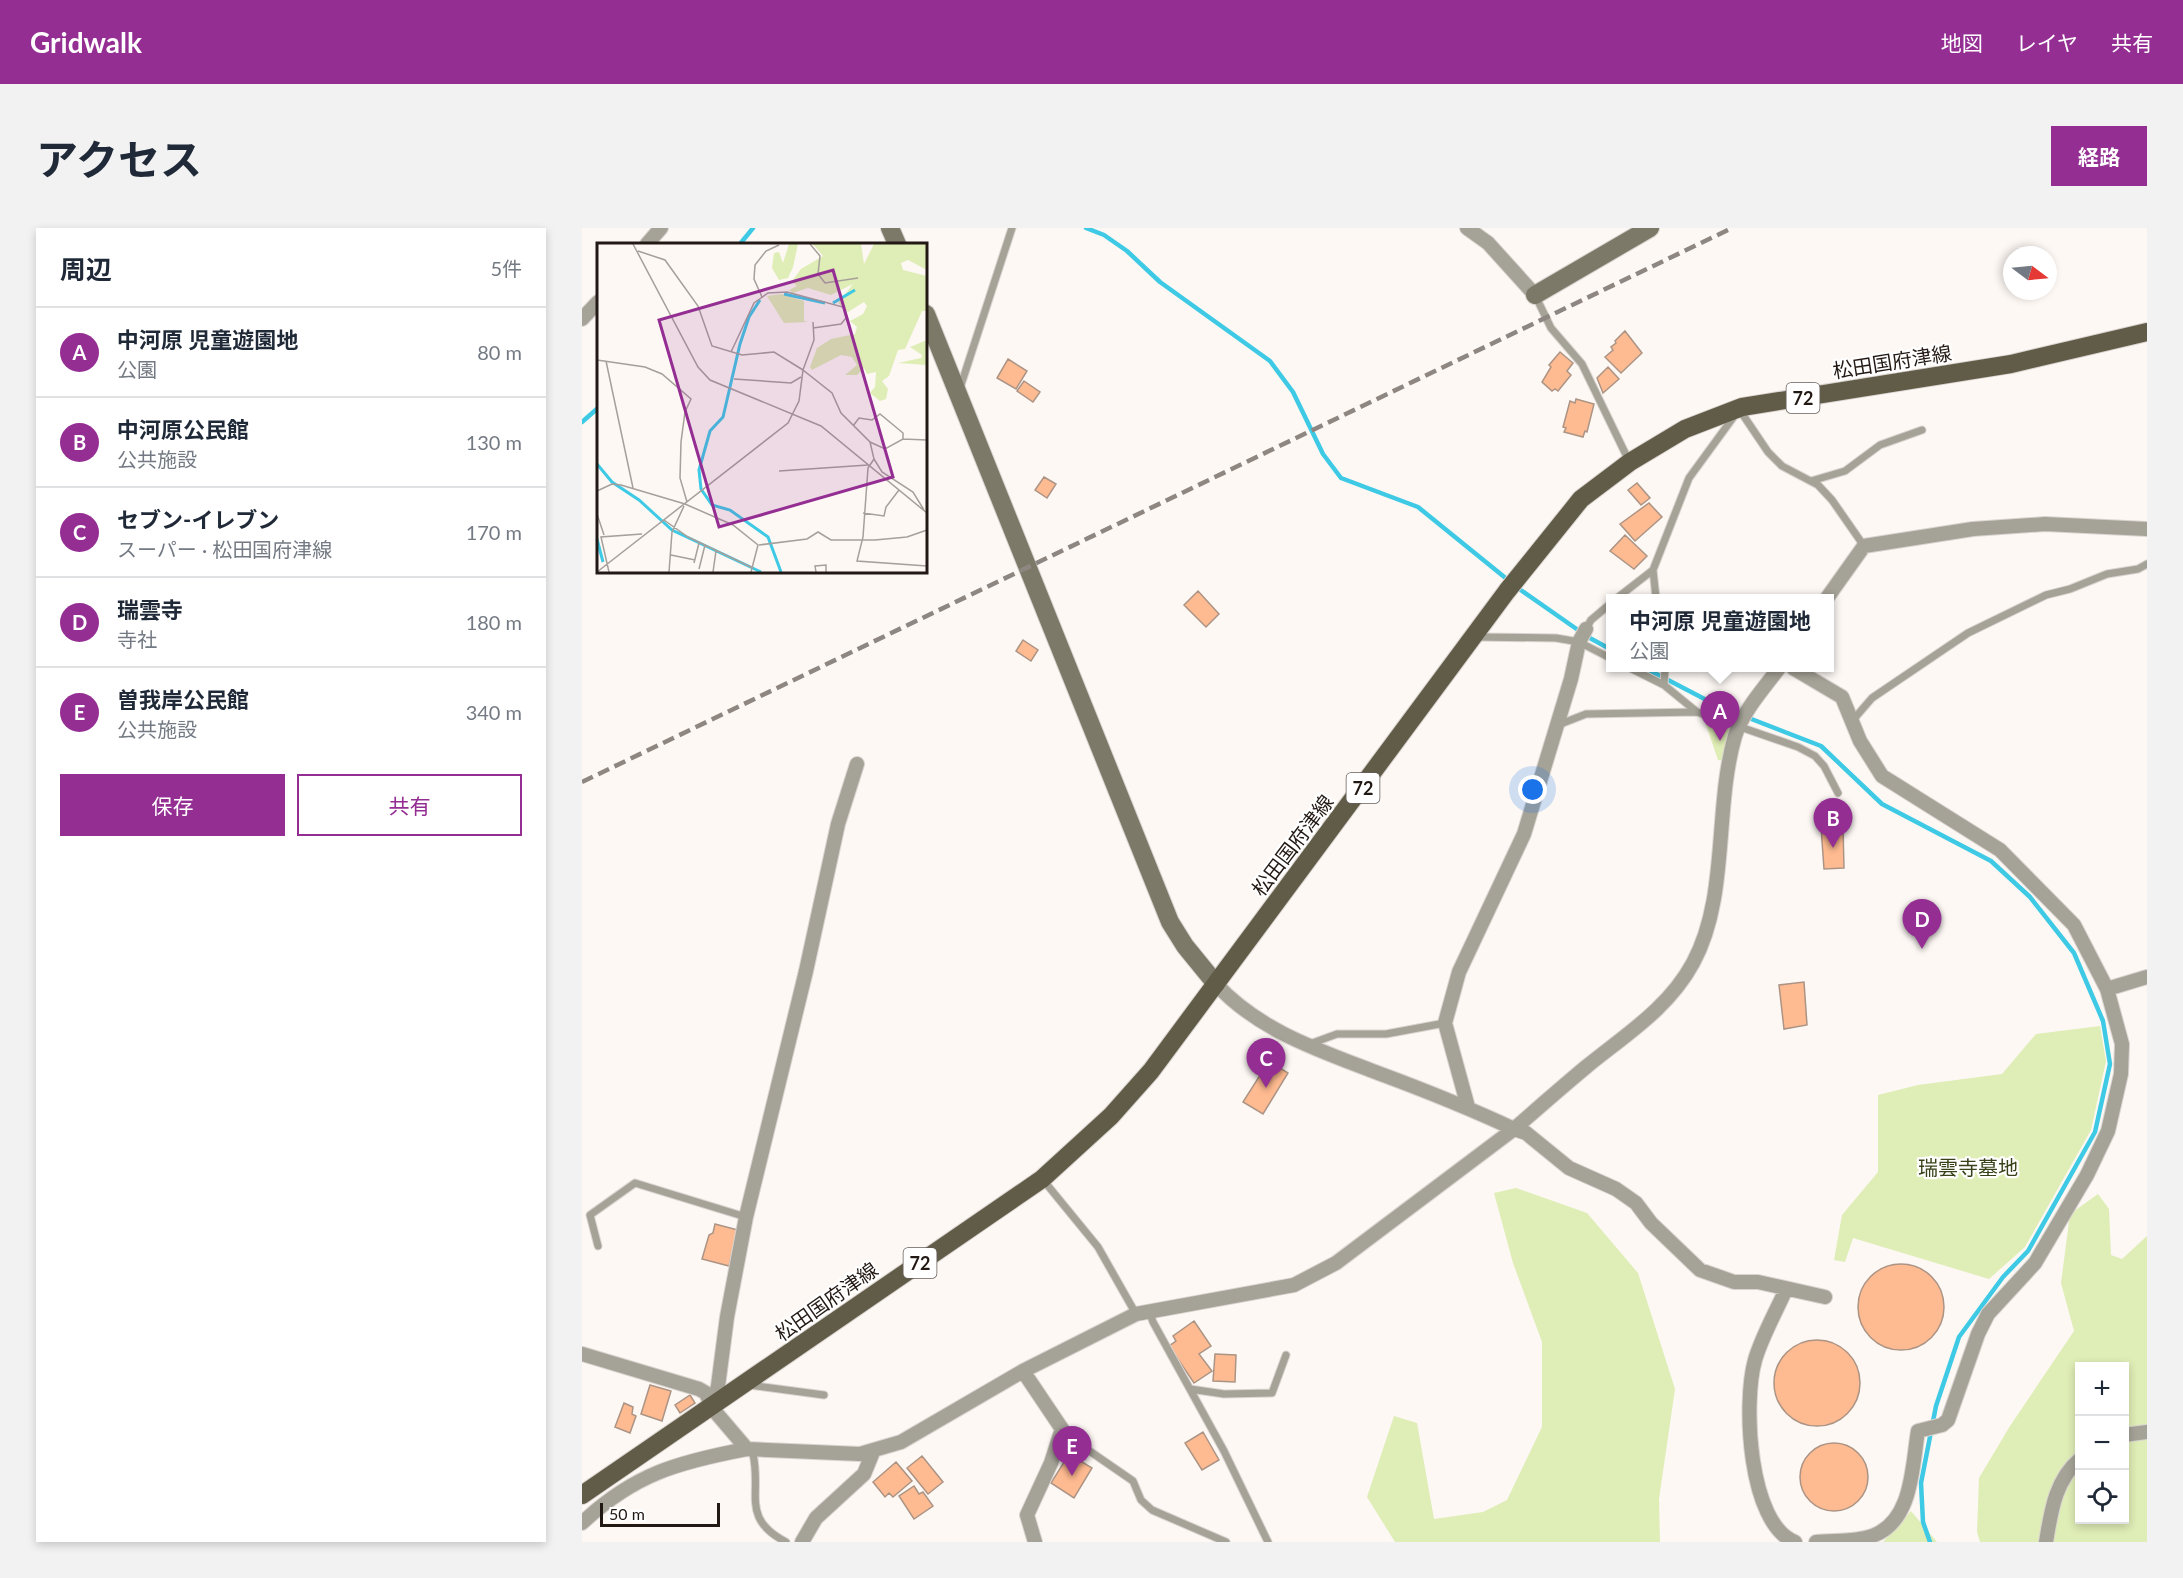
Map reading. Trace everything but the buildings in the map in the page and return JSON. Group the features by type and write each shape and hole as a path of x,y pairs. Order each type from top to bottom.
{"main road":[{"name":"松田国府津線","path":"582,1495 712,1408 1042,1179 1082,1144 1151,1071 1512,585 1581,499 1630,462 1685,429 1741,408 1890,386 2012,364 2147,332"}],"street":[{"path":"648,243 661,228"},
{"path":"890,228 897,243"},
{"path":"1467,228 1488,243 1535,295 1650,228"},
{"path":"582,319 597,303"},
{"path":"927,316 1170,922 1185,946 1216,984 1231,1000 1265,1024 1306,1045 1468,1107 1526,1133 1569,1168 1616,1189 1636,1203 1651,1223 1700,1270 1734,1282 1758,1282 1825,1298"},
{"path":"1830,594 1864,546 1973,529 2045,524 2147,529"},
{"path":"1468,1107 1445,1023 1459,972 1524,834 1582,636"},
{"path":"582,1523 610,1500 655,1471 698,1458 747,1449 860,1454 873,1452 901,1442 1023,1371 1142,1312 1294,1284 1336,1263 1514,1129 1588,1066 1641,1026 1671,993 1693,963 1708,926 1717,870 1722,805 1739,728 1748,711 1776,672"},
{"path":"1800,672 1842,697 1868,757 1882,776 2000,850 2074,925 2107,989 2122,1044 2121,1074 2108,1131 2087,1175 2035,1263 1988,1314 1978,1334 1948,1420 1941,1425 1918,1431 1906,1498 1901,1512 1889,1526 1871,1537 1816,1542"},
{"path":"712,1408 718,1386 727,1317 746,1217 806,971 838,824 857,764"},
{"path":"2107,989 2147,977"},
{"path":"1786,1289 1755,1360 1751,1379 1752,1453 1757,1486 1770,1519 1776,1530 1795,1542"},
{"path":"582,1354 699,1389 706,1394 712,1408 747,1449"},
{"path":"1023,1371 1062,1429 1051,1462 1027,1515 1035,1542"},
{"path":"2129,1434 2147,1432"},
{"path":"802,1542 816,1518 864,1473 873,1452"},
{"path":"2046,1542 2053,1502 2062,1481 2075,1464"}],"lane":[{"path":"958,394 1012,228"},
{"path":"1535,295 1551,328 1582,364 1630,462"},
{"path":"1656,594 1653,570 1689,478 1741,408 1768,452 1782,466 1811,481 1832,500 1864,546"},
{"path":"1811,481 1845,471 1880,445 1922,430"},
{"path":"1853,720 1872,698 1968,633 2046,595 2070,589 2107,574 2138,569 2147,564"},
{"path":"1622,594 1653,570"},
{"path":"1582,636 1591,620 1606,608"},
{"path":"1473,637 1582,636 1606,654"},
{"path":"1638,672 1664,685 1698,712 1798,747 1815,756 1824,766 1838,792"},
{"path":"1664,685 1665,672"},
{"path":"1557,725 1586,714 1698,712"},
{"path":"1306,1045 1337,1034 1386,1034 1445,1023"},
{"path":"1042,1179 1098,1247 1142,1312 1153,1322 1268,1542"},
{"path":"598,1246 590,1215 635,1183 746,1217"},
{"path":"1190,1389 1224,1394 1272,1394 1286,1355"},
{"path":"744,1385 824,1395"},
{"path":"1062,1429 1075,1442 1133,1481 1141,1500 1152,1510 1211,1533 1226,1542"},
{"path":"747,1449 753,1454 756,1469 755,1507 763,1528 786,1542"}],"green space":[{"path":"1703,716 1732,723 1725,761 1718,760"},
{"name":"瑞雲寺墓地","path":"2100,1026 2106,1061 2091,1130 2025,1247 1989,1279 1853,1238 1845,1262 1834,1260 1842,1215 1878,1172 1878,1095 1918,1085 2002,1074 2036,1034"},
{"path":"1516,1188 1587,1213 1638,1273 1675,1389 1659,1499 1660,1542 1395,1542 1367,1497 1394,1416 1417,1423 1434,1519 1483,1512 1507,1500 1542,1427 1542,1342 1513,1263 1494,1193"},
{"path":"2098,1194 2109,1209 2111,1255 2122,1259 2147,1236 2147,1542 1980,1542 1977,1532 1979,1478 2010,1426 2074,1331 2061,1283 2070,1214"},
{"path":"1911,1511 1937,1542 1883,1542"}],"waterway":[{"path":"741,243 753,228"},
{"path":"1086,228 1104,235 1127,251 1160,282 1270,361 1293,392 1323,454 1341,478 1418,507 1508,580"},
{"path":"582,422 597,409"},
{"path":"1515,586 1588,637 1606,647"},
{"path":"1653,672 1718,706 1821,746 1882,804 1991,861 2030,897 2074,953 2103,1021 2110,1064 2095,1132 2028,1251 2003,1277 1959,1337 1936,1406 1921,1483 1923,1522 1930,1542"}],"railway":[{"path":"582,782 1732,228"}],"place":[{"name":"中河原 児童遊園地","path":"1720,741"},
{"name":"中河原公民館","path":"1833,848"},
{"name":"瑞雲寺","path":"1922,949"},
{"name":"セブン-イレブン","path":"1266,1088"},
{"name":"曽我岸公民館","path":"1072,1476"}]}
